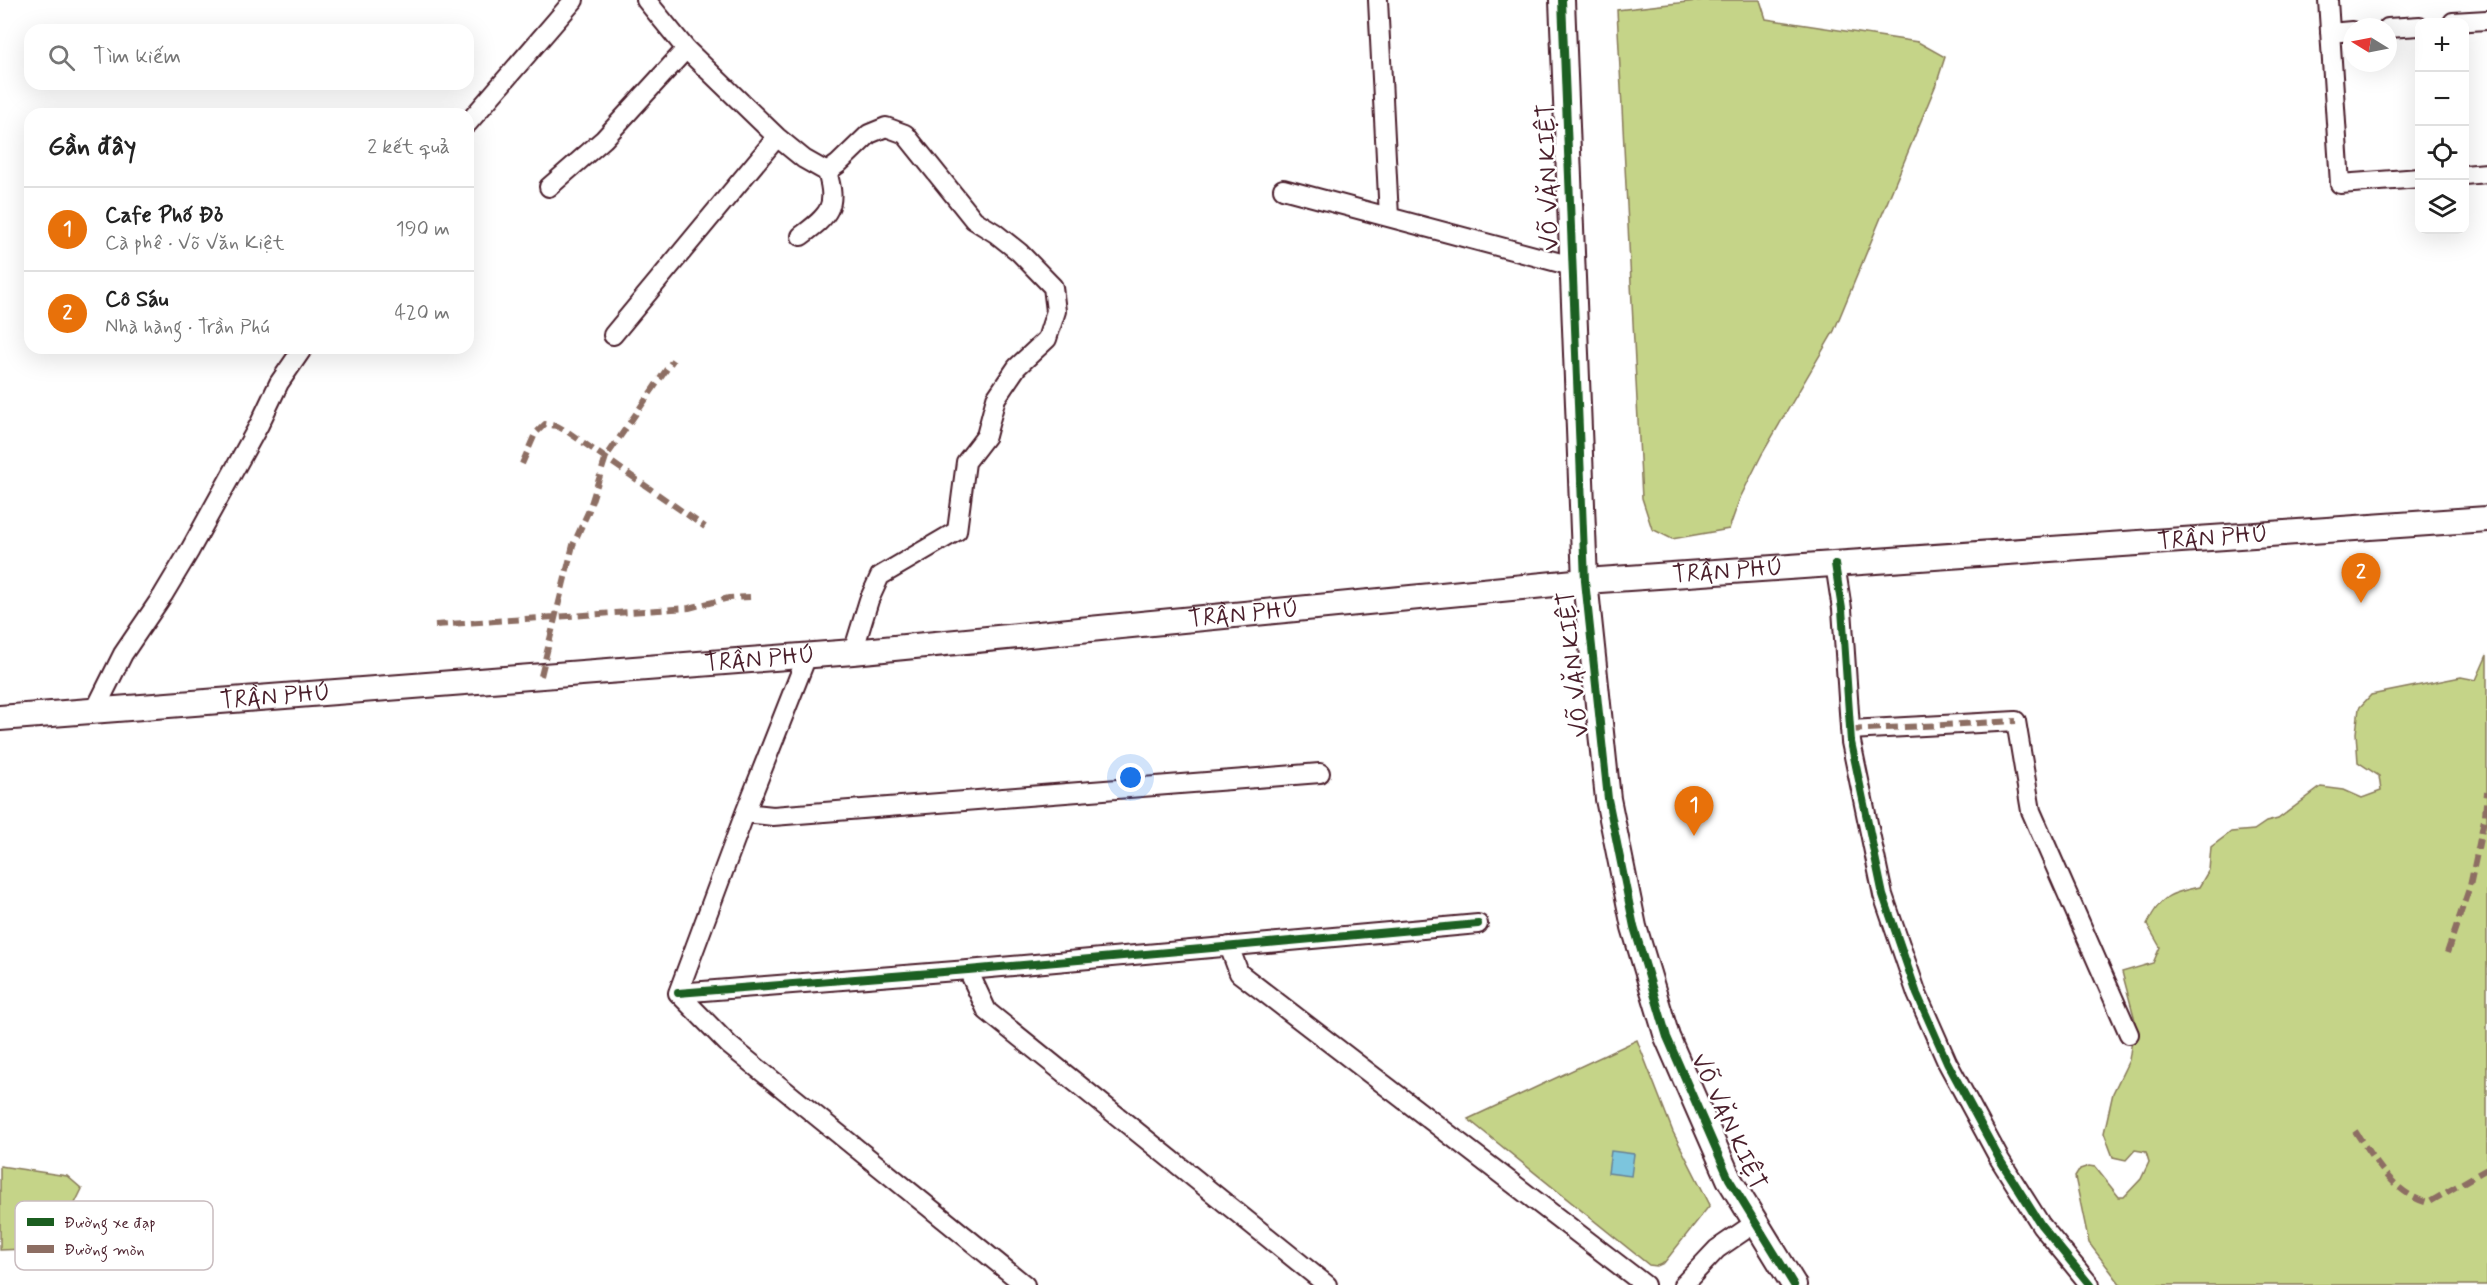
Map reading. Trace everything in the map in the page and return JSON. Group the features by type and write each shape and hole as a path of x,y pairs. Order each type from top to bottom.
{"main road":[{"name":"VÕ VĂN KIỆT","path":"1562,0 1585,580 1608,799 1634,927 1667,1038 1729,1179 1794,1285"},
{"name":"TRẦN PHÚ","path":"0,718 853,652 1585,580 2487,519"}],"street":[{"path":"474,116 574,0"},
{"path":"646,0 686,49 777,136 804,159 827,172 833,200 830,209 816,225 801,236"},
{"path":"1378,0 1389,217"},
{"path":"2328,0 2340,184 2415,178"},
{"path":"2469,21 2487,20"},
{"path":"2397,27 2415,26"},
{"path":"2330,33 2343,32"},
{"path":"549,187 604,139 686,49"},
{"path":"827,172 869,134 886,127 905,134 974,220 1019,252 1053,287 1056,311 1047,339 1017,367 996,398 986,436 966,462 957,531 880,576 869,600 853,652"},
{"path":"613,335 777,136"},
{"path":"2469,175 2487,173"},
{"path":"1283,189 1572,266"},
{"path":"94,712 123,654 164,595 259,425 279,382 299,354"},
{"path":"1835,564 1842,609 1851,742 1883,895 1922,1004 1947,1062 2000,1160 2041,1225 2090,1285"},
{"path":"678,993 807,656"},
{"path":"1850,729 2016,721 2031,811 2129,1034"},
{"path":"745,813 773,816 1320,773"},
{"path":"678,993 968,970 1478,924"},
{"path":"1229,946 1239,973 1645,1285"},
{"path":"968,970 987,1011 1327,1285"},
{"path":"678,993 729,1046 1025,1285"},
{"path":"1683,1285 1717,1249 1755,1223"}],"green space":[{"path":"1705,0 1760,0 1766,19 1918,42 1945,57 1937,82 1834,331 1762,454 1740,498 1729,529 1672,539 1652,529 1642,498 1617,10"},
{"path":"2487,655 2487,1285 2121,1285 2089,1243 2075,1177 2080,1169 2095,1167 2119,1197 2124,1197 2141,1179 2149,1162 2146,1152 2135,1150 2126,1160 2113,1157 2104,1133 2113,1093 2129,1060 2135,1020 2122,972 2153,963 2160,947 2147,924 2152,915 2167,897 2180,891 2199,887 2209,870 2211,847 2231,832 2254,830 2266,822 2278,819 2321,787 2344,790 2362,798 2381,791 2379,776 2358,762 2356,733 2359,708 2371,695 2461,677 2476,680"},
{"path":"1637,1040 1673,1132 1710,1205 1664,1263 1657,1266 1649,1265 1468,1119"},
{"path":"0,1166 67,1176 82,1189 76,1201 15,1201 15,1249 0,1250"}],"water":[{"path":"1611,1151 1634,1154 1631,1176 1608,1173"}],"marked path":[{"path":"541,676 573,545 589,510 606,457 673,360"},
{"path":"522,464 535,434 545,424 557,426 705,527"},
{"path":"435,625 689,608 729,598 750,597"},
{"path":"1850,730 2016,721"},
{"path":"2447,953 2470,886 2485,815 2487,792"},
{"path":"2355,1131 2377,1163 2395,1183 2404,1191 2428,1203 2487,1169"}],"cycle path":[{"path":"1562,0 1585,581 1608,799 1634,927 1667,1037 1729,1179 1794,1285"},
{"path":"1835,564 1842,609 1851,742 1883,895 1917,994 1947,1062 2000,1160 2041,1225 2090,1285"},
{"path":"678,993 968,970 1478,924"}],"place":[{"name":"Cô Sáu","path":"2361,603"},
{"name":"Cafe Phố Đỏ","path":"1694,836"}]}
